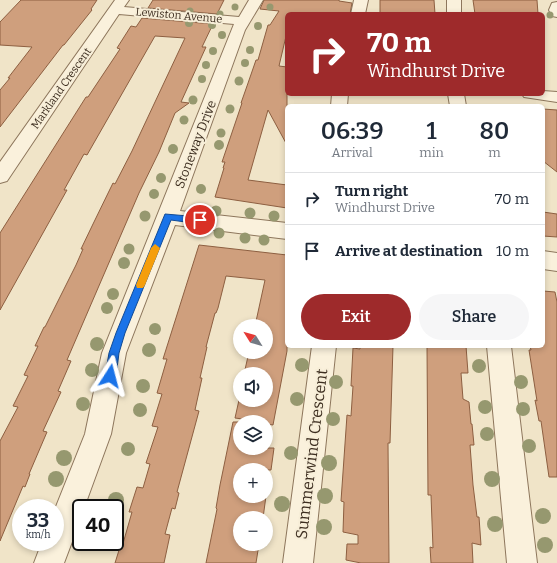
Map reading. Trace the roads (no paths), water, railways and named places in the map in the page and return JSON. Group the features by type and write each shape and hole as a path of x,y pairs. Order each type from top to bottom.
{"street":[{"name":"Stoneway Drive","path":"49,563 98,434 114,353 121,333 168,217 243,21 256,0"},
{"path":"358,12 361,0"},
{"path":"454,0 454,12"},
{"name":"Lewiston Avenue","path":"119,5 243,21"},
{"name":"Markland Crescent","path":"0,176 119,5"},
{"path":"557,6 557,13"},
{"path":"545,96 557,97"},
{"path":"168,217 285,231"},
{"path":"545,260 557,262"},
{"name":"Summerwind Crescent","path":"298,563 324,348"},
{"path":"499,348 522,563"}]}
